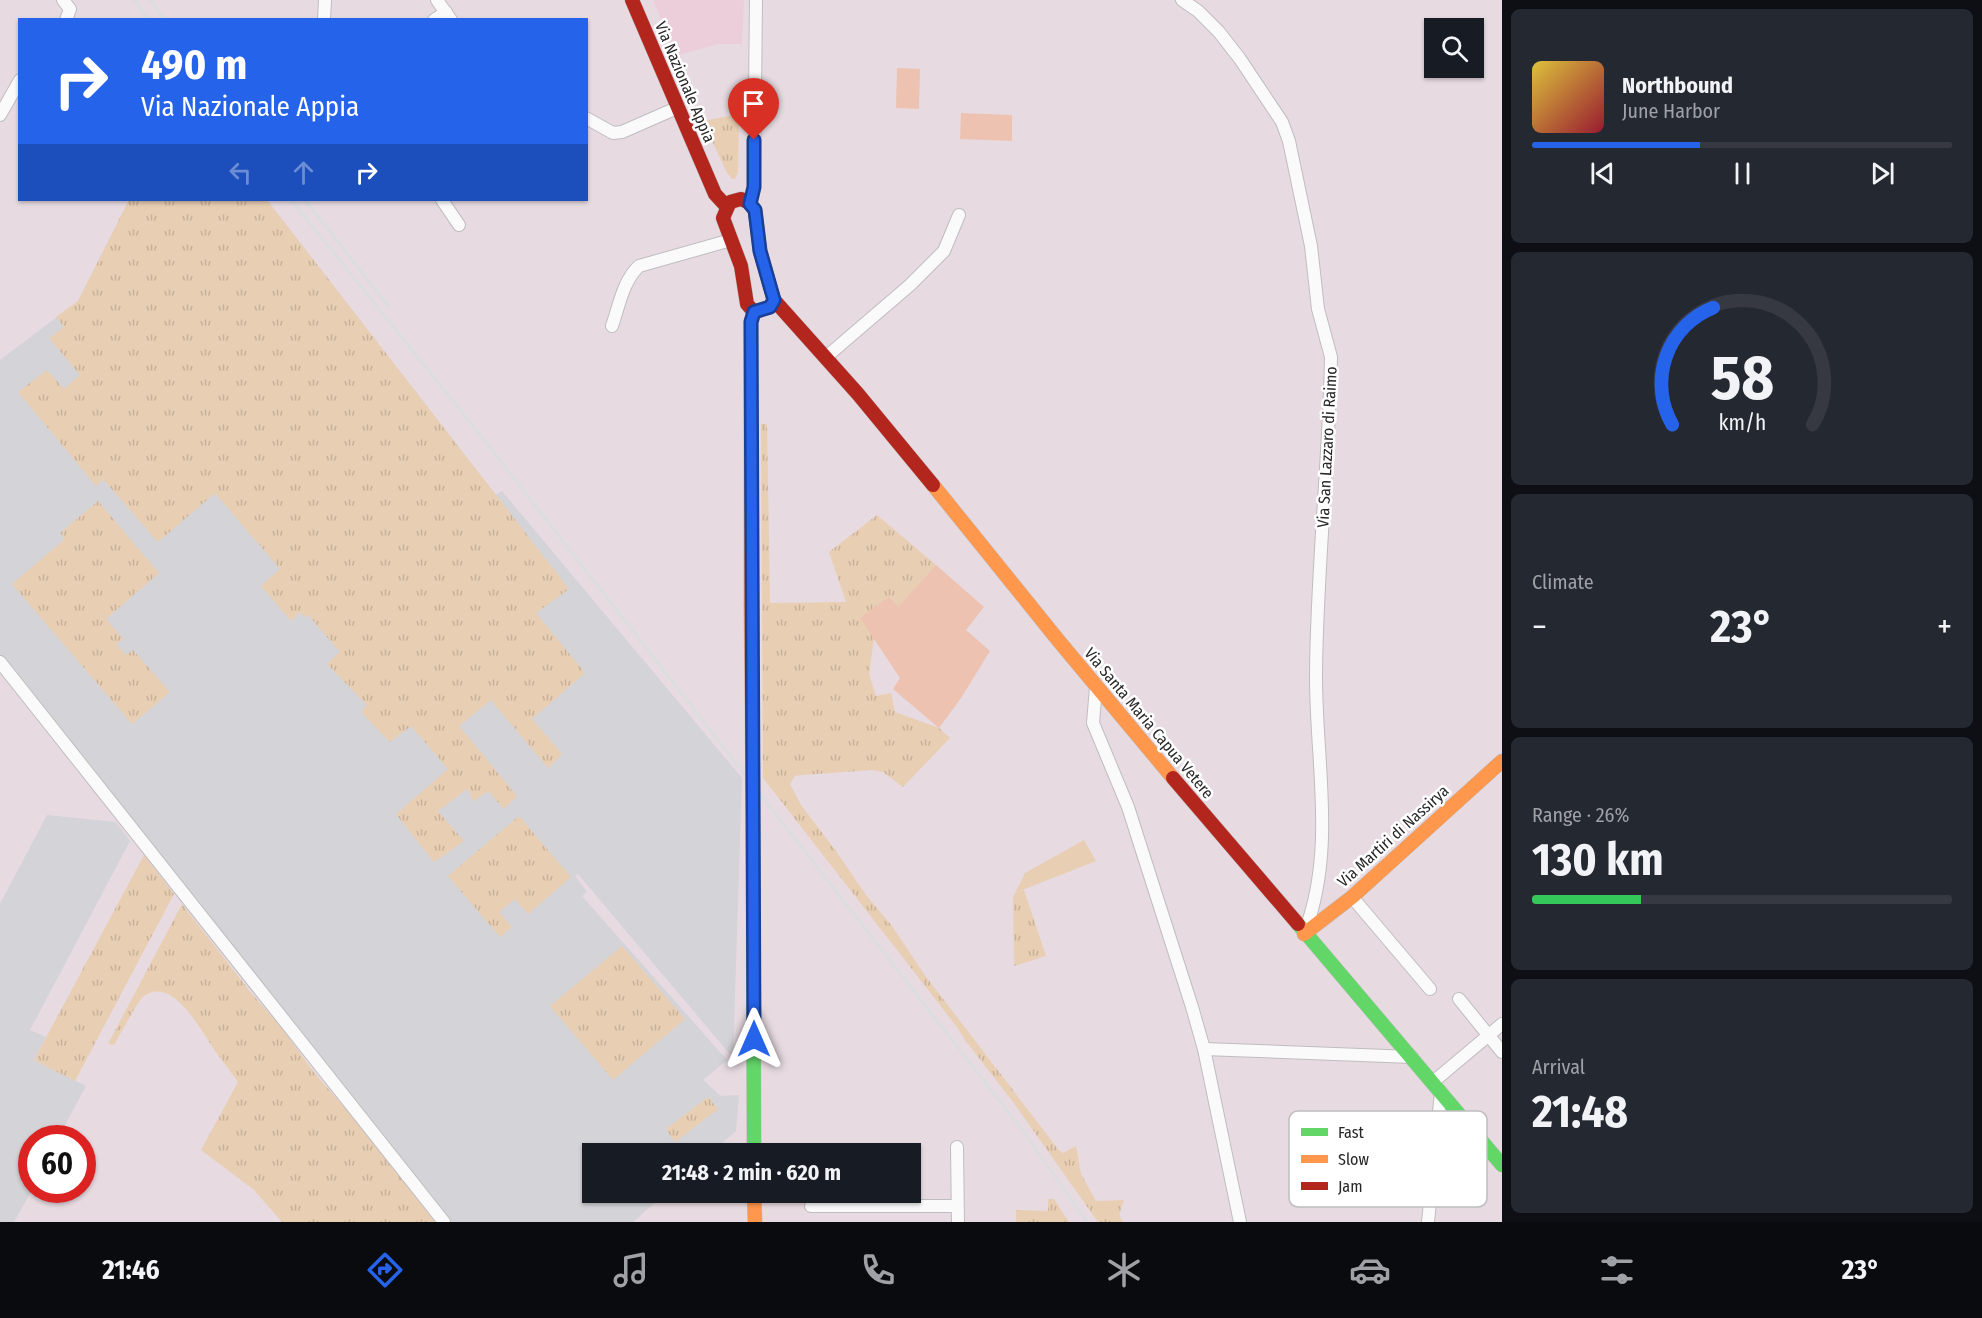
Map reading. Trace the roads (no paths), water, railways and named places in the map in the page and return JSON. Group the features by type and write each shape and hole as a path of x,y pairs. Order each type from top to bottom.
{"main road":[{"name":"Via Nazionale Appia","path":"632,0 716,194 727,207 723,218 741,266 747,304 754,312"},
{"path":"727,207 730,202 741,199 755,210 760,251 774,300 770,307 754,312 751,322 754,1143"},
{"name":"Via Santa Maria Capua Vetere","path":"774,300 826,357 1096,687 1457,1111"},
{"name":"Via Martiri di Nassirya","path":"1304,934 1352,897 1502,761"},
{"name":"Via Santa Maria Capua Vetere","path":"1487,1148 1502,1166"},
{"path":"754,1203 754,1222"}],"street":[{"path":"63,0 70,9 67,18"},
{"path":"324,18 325,0"},
{"path":"437,0 448,16"},
{"path":"750,204 754,187 756,0"},
{"name":"Via San Lazzaro di Raimo","path":"1182,0 1198,11 1220,32 1282,122 1289,141 1311,246 1318,309 1331,357 1316,670 1319,749 1323,784 1322,843 1313,911 1304,934"},
{"path":"0,115 18,84"},
{"path":"588,119 613,133 622,132 679,106"},
{"path":"443,201 459,225"},
{"path":"826,357 910,285 944,251 959,215"},
{"path":"612,326 625,287 632,272 639,266 731,240"},
{"path":"0,662 444,1222"},
{"path":"1096,687 1093,723 1128,807 1192,1007 1204,1049 1240,1222"},
{"path":"1352,897 1431,988"},
{"path":"1459,999 1502,1052"},
{"path":"1435,1111 1437,1087 1502,1024"},
{"path":"1204,1049 1412,1057"},
{"path":"957,1147 958,1222"},
{"path":"811,1206 957,1206"},
{"path":"1428,1222 1429,1207"}],"railway":[{"path":"134,0 148,18"},
{"path":"150,0 164,18"},
{"path":"292,201 473,426 1023,1131 1087,1222"},
{"path":"306,201 388,306"}]}
